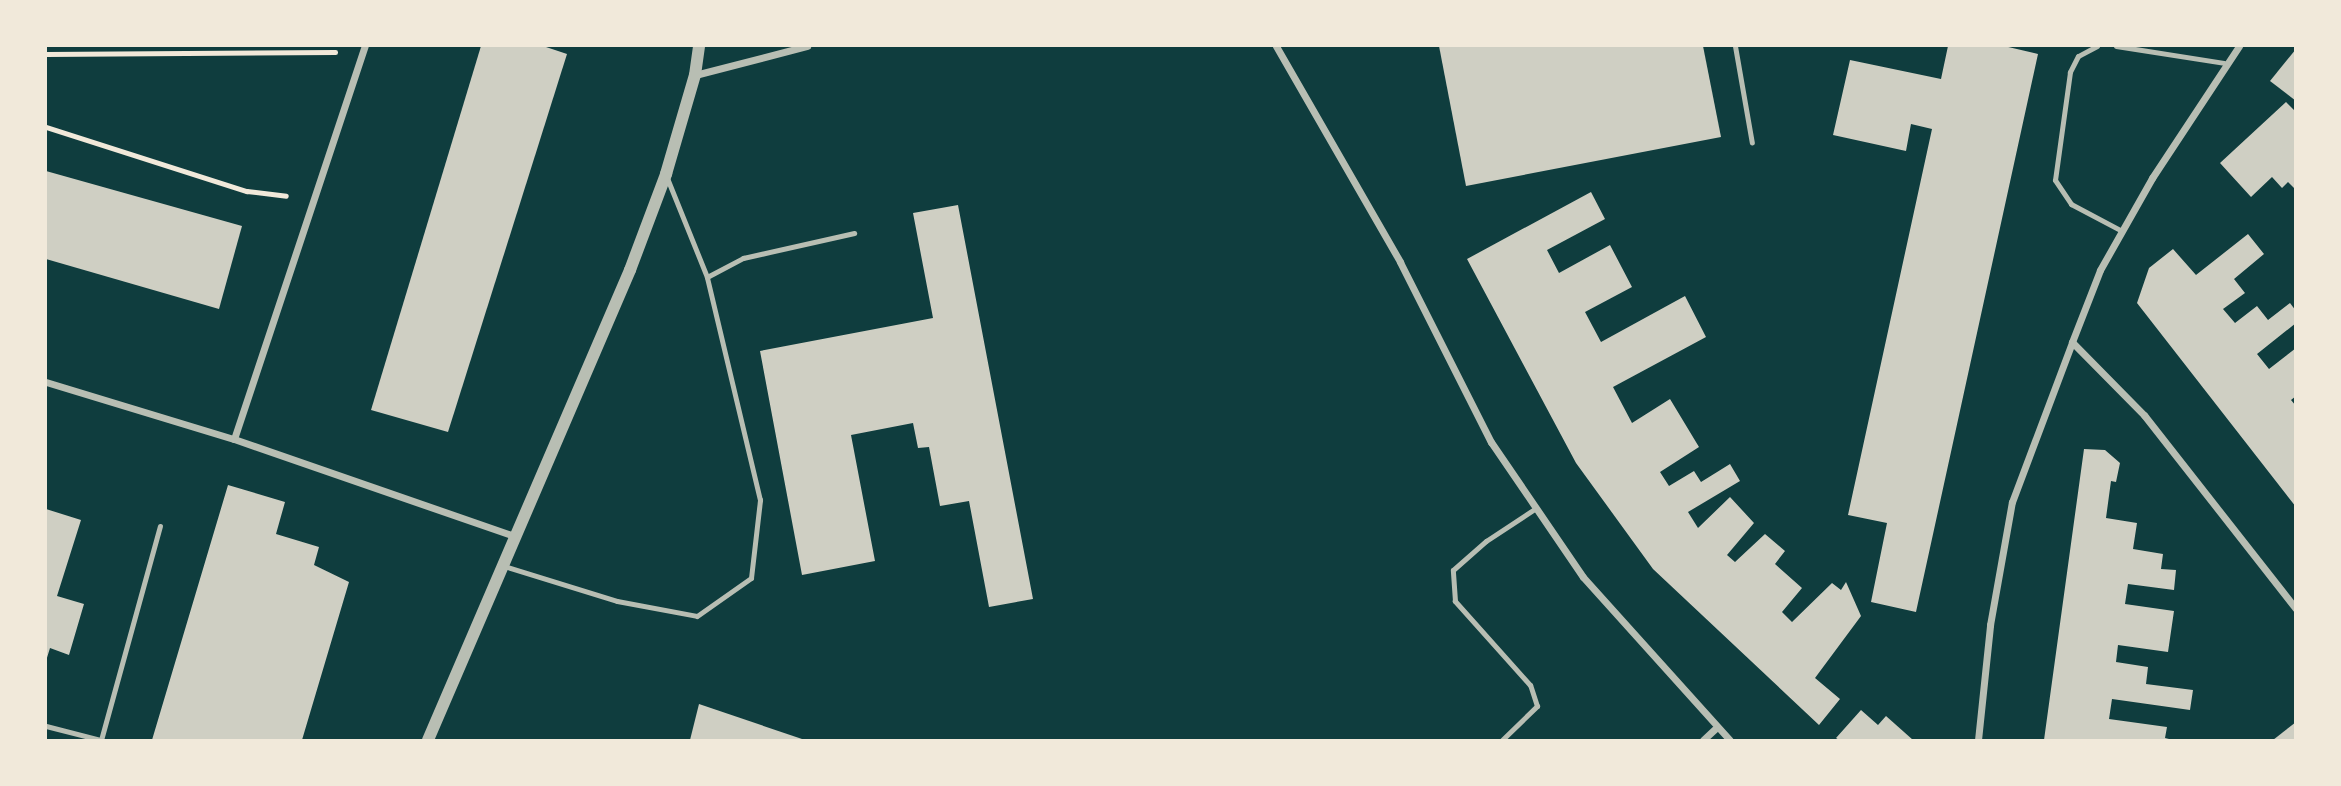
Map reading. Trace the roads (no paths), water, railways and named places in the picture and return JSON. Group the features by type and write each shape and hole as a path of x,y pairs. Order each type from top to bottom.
{"street":[{"path":"428,740 630,270 666,174 695,75 699,46"},
{"path":"695,75 807,46"},
{"path":"1276,46 1400,262 1491,442 1583,577 1715,729 1730,740"},
{"path":"1978,740 1990,625 2012,502 2072,342 2122,231 2224,63 2239,46"},
{"path":"234,439 364,49"},
{"path":"2072,342 2144,415 2295,609"},
{"path":"46,382 234,439 514,536"},
{"path":"1703,740 1715,729"}],"lane":[{"path":"1735,46 1752,143"},
{"path":"2096,46 2078,56 2070,72 2055,180 2071,204 2122,231"},
{"path":"2116,46 2224,63"},
{"path":"501,566 617,601 697,616 751,578 760,500 708,277 666,174"},
{"path":"708,277 743,258 854,233"},
{"path":"1503,740 1537,706 1530,685 1455,601 1453,570 1486,541 1536,508"},
{"path":"46,726 101,740 160,526"}]}
